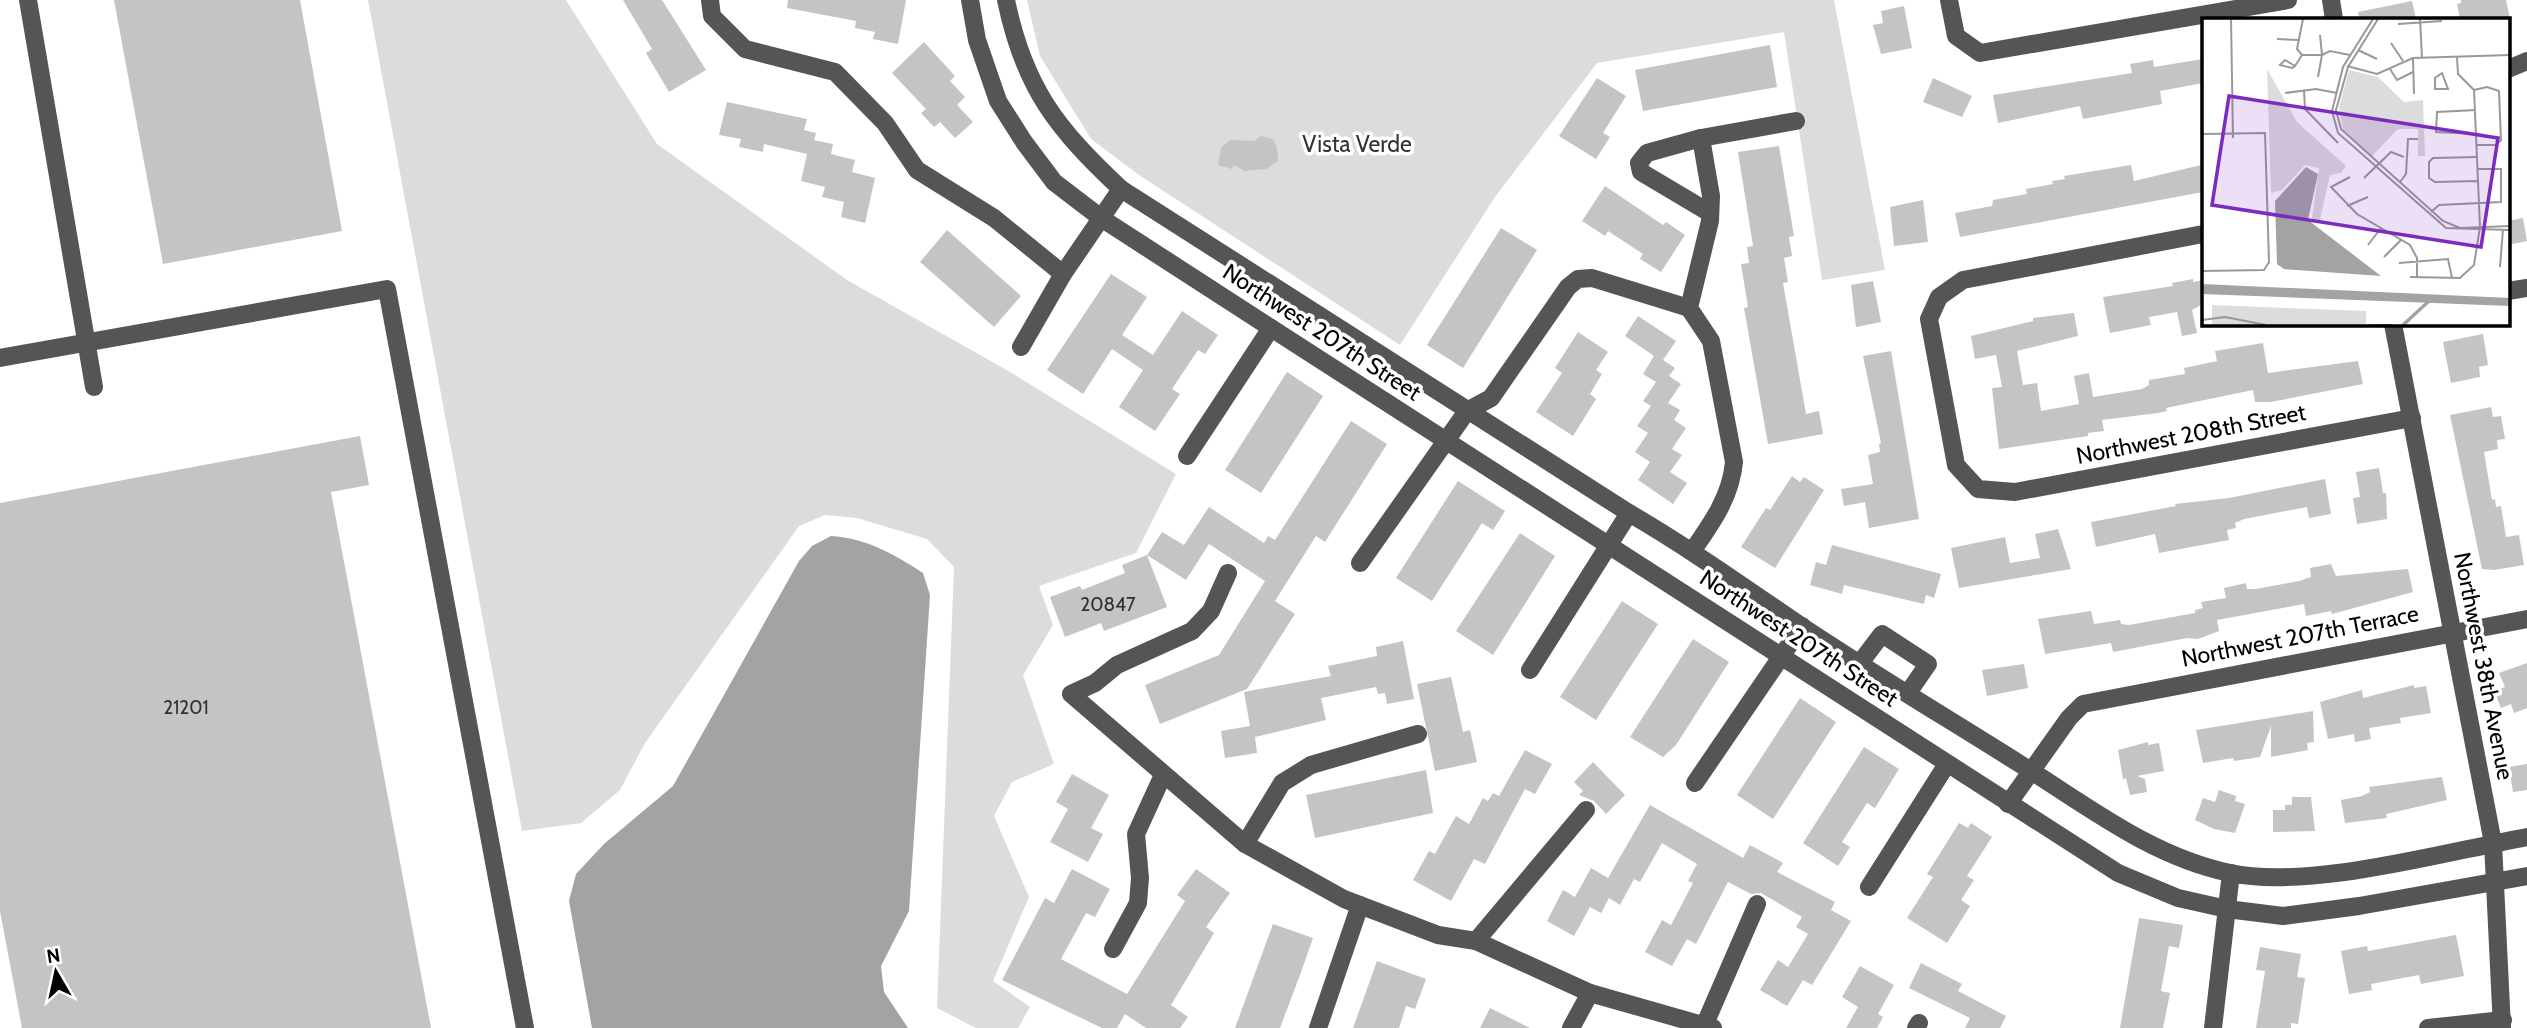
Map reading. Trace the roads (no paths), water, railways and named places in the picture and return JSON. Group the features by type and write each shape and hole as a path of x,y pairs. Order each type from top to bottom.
{"street":[{"path":"28,0 94,387"},
{"path":"710,0 712,16 745,49 835,72 885,123 917,170 994,218 1063,274"},
{"name":"Northwest 207th Street","path":"970,0 976,40 998,101 1054,182 1101,218 2118,873 2178,898 2227,909 2283,916 2527,876"},
{"name":"Northwest 207th Street","path":"1006,0 1013,34 1031,81 1051,116 1077,147 1121,189 1467,411 1693,550 1802,626 2146,845 2231,873 2311,876 2527,837"},
{"path":"1949,0 1956,36 1980,53 2288,0"},
{"path":"2331,0 2334,18"},
{"path":"2510,68 2527,61"},
{"path":"1710,213 1641,172 1639,163 1647,153 1701,138 1796,121"},
{"path":"1689,309 1710,213 1711,196 1701,138"},
{"path":"1021,347 1063,274 1121,189"},
{"name":"Northwest 208th Street","path":"2202,234 1963,280 1939,296 1928,319 1956,465 1978,489 2015,492 2412,418"},
{"path":"1360,563 1467,411 1491,398 1557,299 1578,279 1592,278 1689,309 1711,341 1734,462 1733,476 1719,513 1693,550"},
{"path":"0,358 387,289 525,1028"},
{"name":"Northwest 38th Avenue","path":"2393,326 2493,843 2502,1024"},
{"path":"1187,456 1271,328"},
{"path":"1530,670 1629,513"},
{"path":"1228,573 1211,611 1192,631 1117,664 1095,683 1071,694 1245,844 1360,905 1438,935 1476,940 1590,993 1709,1026 1757,904"},
{"name":"Northwest 207th Terrace","path":"2031,771 2083,704 2527,619"},
{"path":"1695,783 1802,626"},
{"path":"1860,663 1882,634 1928,664 1908,693"},
{"path":"1245,844 1282,783 1311,765 1418,734"},
{"path":"1869,887 1947,764"},
{"path":"2008,804 2031,771"},
{"path":"1113,948 1138,903 1140,878 1136,834 1163,775"},
{"path":"1476,940 1586,810"},
{"path":"2213,1028 2231,873"},
{"path":"1318,1028 1360,905"},
{"path":"1571,1028 1590,993"},
{"path":"2428,1028 2502,1024"}],"park label":[{"name":"Vista Verde","path":"1357,144"}]}
